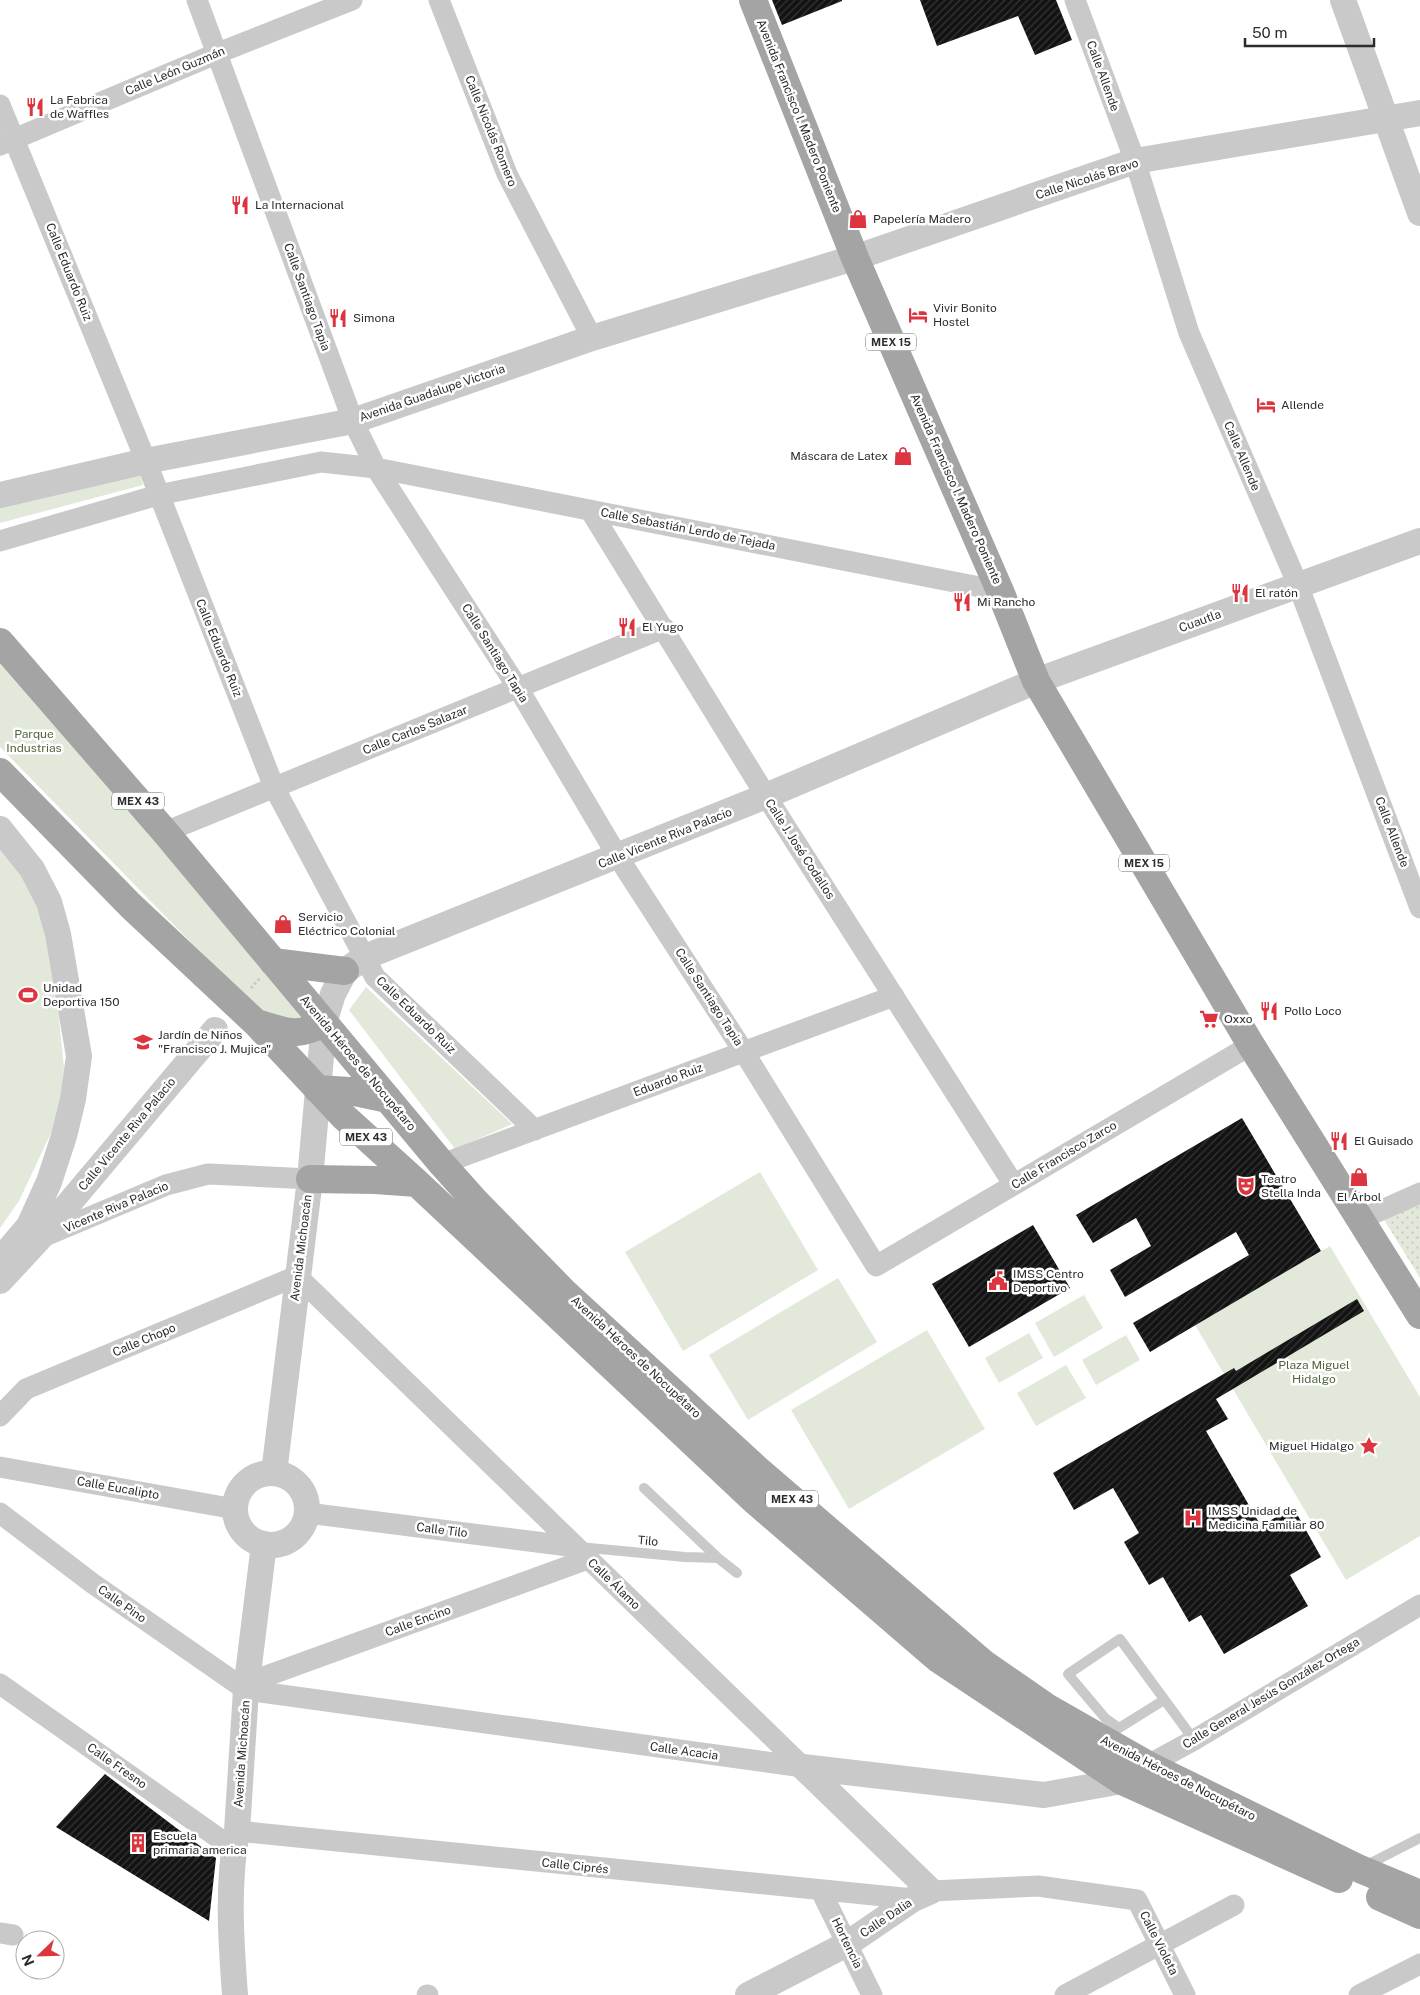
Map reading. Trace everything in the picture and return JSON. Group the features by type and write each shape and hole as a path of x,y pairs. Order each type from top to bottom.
{"main road":[{"name":"Avenida Francisco I. Madero Poniente","path":"753,0 855,258 1000,591 1036,681 1251,1045 1420,1315"},
{"name":"Avenida Héroes de Nocupétaro","path":"0,642 165,832 442,1164 476,1202 564,1292 759,1471 983,1663 1048,1708 1148,1765 1360,1869 1411,1888"},
{"name":"Avenida Héroes de Nocupétaro","path":"0,772 131,906 256,1023 343,1116 417,1183 748,1494 937,1658 1122,1781 1420,1915"},
{"path":"273,962 355,964"},
{"path":"256,1023 296,1034 308,1032 324,1023"},
{"path":"317,1089 350,1091 388,1098"},
{"path":"310,1179 417,1183"}],"street":[{"name":"Calle Santiago Tapia","path":"197,0 353,421 376,468 518,688 618,857 744,1052 876,1266"},
{"name":"Calle León Guzmán","path":"7,142 218,53 352,0"},
{"name":"Calle Nicolás Romero","path":"439,0 507,174 592,338"},
{"name":"Calle Allende","path":"1075,0 1135,162 1189,333 1298,585 1420,908"},
{"path":"1343,0 1420,213"},
{"name":"Calle Eduardo Ruiz","path":"0,105 7,142 146,462 274,787 355,964 375,977 535,1130"},
{"name":"Calle Nicolás Bravo","path":"855,258 1135,162 1420,113"},
{"name":"Avenida Guadalupe Victoria","path":"0,495 146,462 353,421 592,338 855,258"},
{"path":"0,541 158,495 321,462 376,468"},
{"name":"Calle Sebastián Lerdo de Tejada","path":"376,468 1000,591"},
{"name":"Calle J. José Codallos","path":"590,510 766,796 1014,1185"},
{"name":"Cuautla","path":"1036,681 1420,541"},
{"name":"Calle Carlos Salazar","path":"165,832 664,628"},
{"name":"Calle Vicente Riva Palacio","path":"355,964 766,796 1036,681"},
{"path":"0,829 32,869 49,902 60,943 80,1056 74,1099 49,1182 29,1226 6,1263"},
{"path":"324,1023 333,994 355,964"},
{"name":"Eduardo Ruiz","path":"442,1164 894,996"},
{"name":"Avenida Michoacán","path":"274,1473 310,1179 324,1023"},
{"name":"Calle Vicente Riva Palacio","path":"39,1239 215,1030"},
{"name":"Calle Francisco Zarco","path":"876,1266 1251,1045"},
{"name":"Vicente Riva Palacio","path":"0,1281 6,1263 39,1239 166,1185 208,1174 310,1179"},
{"path":"1359,1220 1420,1193"},
{"name":"Calle Chopo","path":"0,1416 26,1389 297,1276"},
{"name":"Calle Álamo","path":"297,1276 803,1767 922,1895"},
{"name":"Calle Eucalipto","path":"0,1467 235,1509"},
{"path":"274,1473 290,1479 303,1491 307,1502 304,1525 298,1534 288,1541 276,1545 264,1544 253,1540 243,1532 237,1521 235,1509 237,1497 243,1486 252,1478 262,1474 274,1473"},
{"name":"Calle Pino","path":"0,1513 92,1583 246,1687"},
{"name":"Calle Tilo","path":"307,1513 582,1553"},
{"name":"Avenida Michoacán","path":"235,1995 230,1936 235,1840 246,1687 264,1544"},
{"name":"Calle Encino","path":"246,1687 582,1553"},
{"name":"Calle General Jesús González Ortega","path":"1122,1781 1420,1605"},
{"name":"Calle Fresno","path":"0,1684 235,1840"},
{"name":"Calle Acacia","path":"246,1687 803,1767 1044,1795 1122,1781"},
{"name":"Calle Ciprés","path":"235,1840 821,1891 922,1895"},
{"name":"Calle Violeta","path":"922,1895 1038,1886 1137,1900 1185,1995"},
{"name":"Hortencia","path":"821,1891 872,1995"},
{"name":"Calle Dalia","path":"748,1995 847,1944 922,1895"},
{"path":"1065,1995 1234,1905"},
{"path":"1358,1995 1420,1964"}],"lane":[{"path":"644,1488 718,1558 737,1573"},
{"name":"Tilo","path":"582,1553 718,1558"},
{"path":"1164,1700 1119,1728 1105,1718 1068,1674 1120,1639 1194,1740"},
{"path":"1360,1869 1420,1838"}],"green space":[{"path":"140,474 143,485 0,523 0,504"},
{"name":"Parque Industrias","path":"0,658 312,1018 308,1026 261,1014 0,747"},
{"name":"Unidad Deportiva 150","path":"0,841 49,922 64,1068 58,1118 19,1201 0,1228"},
{"path":"366,987 512,1124 455,1149 349,1010"},
{"path":"760,1172 818,1270 683,1351 625,1252"},
{"path":"1420,1201 1420,1278 1383,1218"},
{"name":"Plaza Miguel Hidalgo","path":"1330,1246 1420,1397 1420,1536 1346,1580 1195,1325"},
{"path":"838,1278 877,1342 748,1420 709,1355"},
{"path":"1084,1295 1103,1328 1054,1357 1035,1323"},
{"path":"927,1330 985,1429 849,1509 791,1410"},
{"path":"1029,1333 1043,1358 999,1383 985,1358"},
{"path":"1126,1335 1140,1360 1096,1385 1082,1360"},
{"path":"1066,1365 1086,1398 1036,1426 1017,1393"}],"building":[{"path":"772,0 842,0 842,1 782,25"},
{"path":"920,0 1056,0 1072,40 1035,55 1018,16 937,46"},
{"path":"1242,1118 1321,1251 1150,1352 1133,1323 1249,1255 1236,1232 1125,1297 1110,1270 1151,1246 1136,1218 1093,1243 1076,1215"},
{"path":"1033,1225 1070,1288 969,1347 932,1284"},
{"name":"IMSS Unidad de Medicina Familiar 80","path":"1357,1299 1364,1311 1216,1399 1228,1419 1206,1431 1261,1526 1293,1507 1321,1557 1290,1575 1308,1606 1224,1654 1201,1615 1189,1622 1163,1577 1149,1585 1124,1542 1139,1533 1113,1488 1074,1510 1053,1473 1234,1368 1236,1371"},
{"name":"Escuela primaria america","path":"105,1774 216,1858 209,1921 56,1827"}],"place":[{"name":"La Fabrica de Waffles","path":"35,107"},
{"name":"La Internacional","path":"240,205"},
{"name":"Papelería Madero","path":"858,219"},
{"name":"Vivir Bonito Hostel","path":"918,315"},
{"name":"Simona","path":"338,318"},
{"name":"Allende","path":"1266,405"},
{"name":"Máscara de Latex","path":"903,456"},
{"name":"El ratón","path":"1240,593"},
{"name":"Mi Rancho","path":"962,602"},
{"name":"El Yugo","path":"627,627"},
{"name":"Servicio Eléctrico Colonial","path":"283,924"},
{"name":"Unidad Deportiva 150","path":"28,995"},
{"name":"Pollo Loco","path":"1269,1011"},
{"name":"Oxxo","path":"1209,1019"},
{"name":"Jardín de Niños \"Francisco J. Mujica\"","path":"143,1042"},
{"name":"El Guisado","path":"1339,1141"},
{"name":"El Árbol","path":"1359,1177"},
{"name":"Teatro Stella Inda","path":"1246,1186"},
{"name":"IMSS Centro Deportivo","path":"998,1281"},
{"name":"Miguel Hidalgo","path":"1369,1446"},
{"name":"IMSS Unidad de Medicina Familiar 80","path":"1193,1518"},
{"name":"Escuela primaria america","path":"138,1843"}]}
